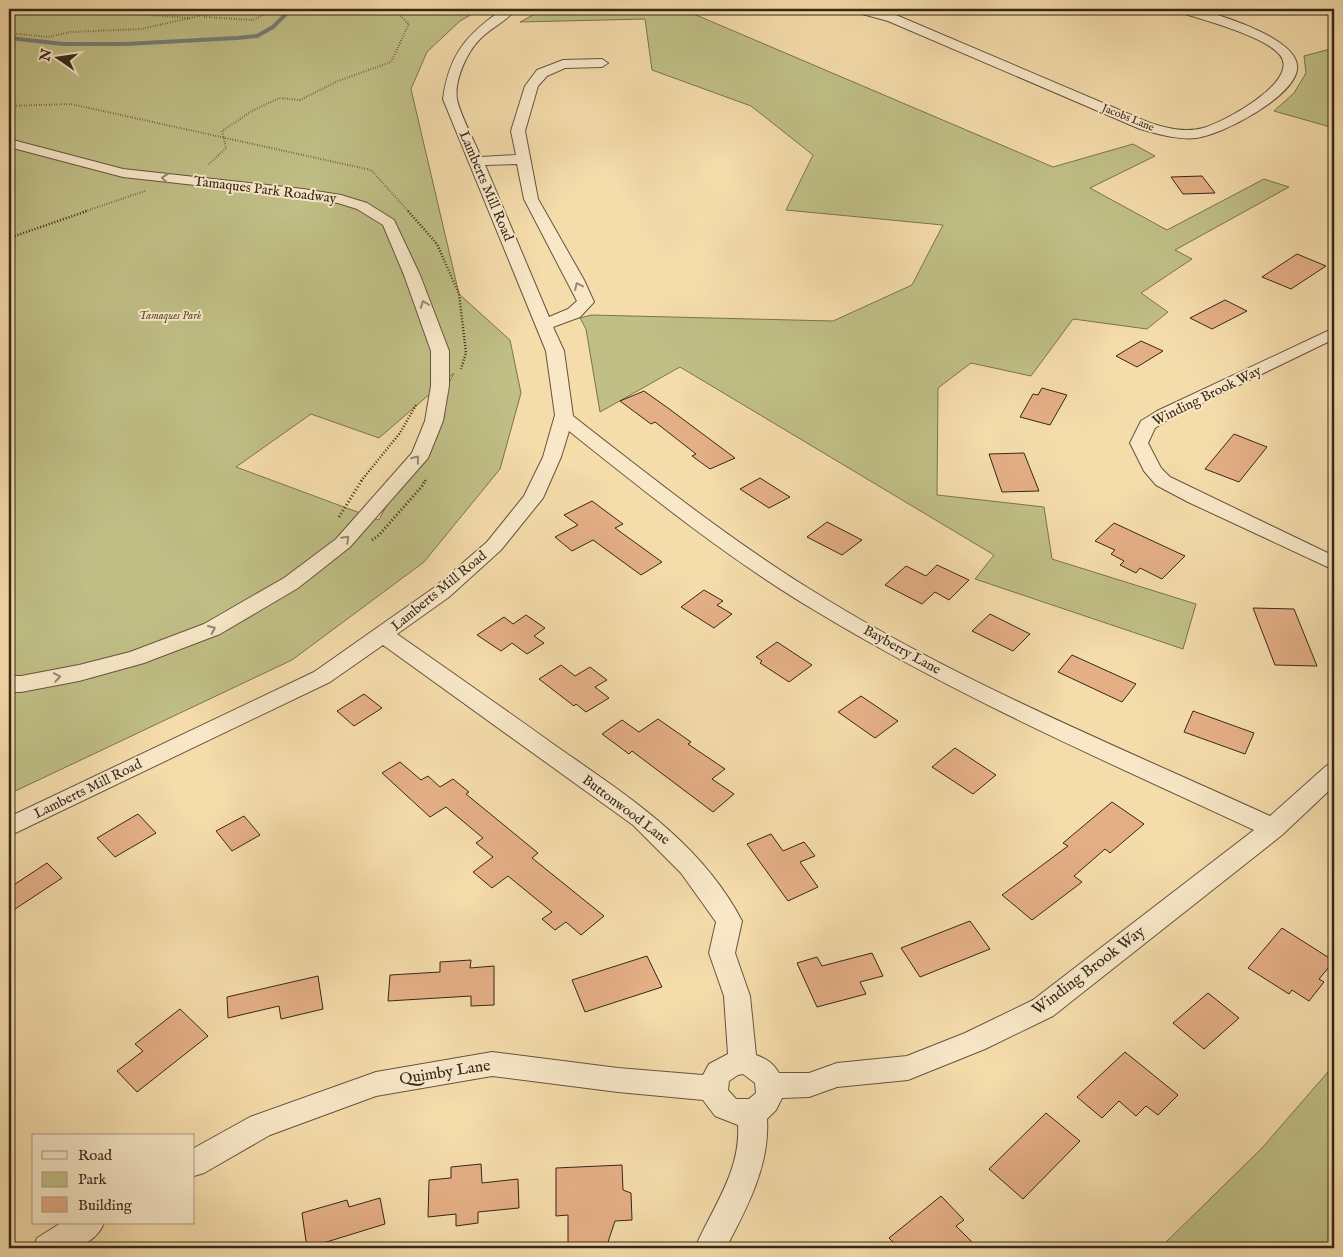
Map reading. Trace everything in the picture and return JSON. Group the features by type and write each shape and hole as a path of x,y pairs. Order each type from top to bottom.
{"street":[{"name":"Lamberts Mill Road","path":"9,828 322,677 442,592 494,546 533,498 552,457 563,417 555,351 450,99 451,77 459,58 472,40 487,25 510,9"},
{"name":"Jacobs Lane","path":"859,9 892,18 1145,126 1179,134 1206,132 1267,99 1282,85 1290,71 1291,62 1286,51 1276,44 1183,9"},
{"path":"544,326 574,312 586,302 576,280 530,199 518,130 532,86 536,78 542,73 563,64 602,62"},
{"name":"Tamaques Park Roadway","path":"9,143 123,173 303,193 341,199 362,206 389,223 422,298 440,351 440,386 434,421 421,454 385,497 343,542 290,583 212,629 136,658 79,674 20,684 9,684"},
{"path":"476,161 523,159"},
{"name":"Winding Brook Way","path":"1334,333 1163,415 1147,425 1139,443 1153,471 1163,481 1334,564"},
{"name":"Bayberry Lane","path":"563,417 656,492 733,547 820,604 970,688 1273,828"},
{"name":"Buttonwood Lane","path":"384,634 642,819 667,840 690,864 711,892 729,921 722,953 737,996 743,1062"},
{"name":"Winding Brook Way","path":"771,1086 809,1085 838,1075 908,1068 975,1042 1043,1008 1273,828 1334,772"},
{"path":"743,1062 759,1067 769,1078 771,1086 767,1102 752,1112 734,1112 726,1108 715,1096 713,1088 718,1072 734,1063 743,1062"},
{"name":"Quimby Lane","path":"195,1162 260,1126 376,1084 492,1064 618,1080 713,1088"},
{"path":"710,1248 722,1226 740,1184 753,1143 752,1112"},
{"path":"48,1248 87,1224"}],"path":[{"path":"65,9 166,17 252,20 275,9"},
{"path":"9,33 48,37 71,32 141,29 230,9"},
{"path":"209,164 226,148 222,131 258,108 279,98 300,100 338,81 391,62 409,24 396,12 396,9"},
{"path":"9,106 71,104 371,170 437,244 460,294 466,353 460,372"},
{"path":"9,238 177,179"},
{"path":"336,523 368,471 400,433 418,402"},
{"path":"371,540 379,535 423,485 426,476"}],"green space":[{"name":"Tamaques Park","path":"9,9 481,9 460,21 427,52 411,89 459,294 510,340 521,393 500,469 424,562 292,660 9,794","holes":["454,373 379,520 236,467 311,414 379,438"]},
{"path":"544,9 682,9 1053,167 1133,144 1155,156 1090,188 1167,230 1264,179 1289,187 1175,250 1192,259 1141,293 1168,312 1147,329 1073,319 1031,376 971,363 938,388 937,495 1044,507 1052,559 1196,604 1183,649 975,579 994,555 680,367 600,412 586,329 580,318 591,315 833,321 912,285 943,225 786,210 813,155 751,106 652,70 645,19 520,22"},
{"path":"1334,48 1334,128 1274,111 1294,93 1306,73 1304,56"},
{"path":"1334,1065 1334,1248 1160,1248 1262,1148"}],"building":[{"path":"1202,176 1215,193 1183,194 1171,177"},
{"path":"1297,254 1326,266 1291,289 1262,277"},
{"path":"1225,300 1247,311 1212,329 1190,318"},
{"path":"1141,341 1163,351 1137,367 1116,356"},
{"path":"1042,388 1067,395 1050,425 1020,417 1033,394 1038,395"},
{"path":"644,391 735,458 710,469 692,456 696,454 655,422 651,424 620,401"},
{"path":"1234,434 1267,447 1239,482 1205,469"},
{"path":"1024,453 1039,491 1002,492 989,454"},
{"path":"760,478 790,497 769,508 740,489"},
{"path":"592,501 623,524 615,528 662,562 641,575 593,540 572,551 555,537 578,525 564,515"},
{"path":"827,522 862,540 842,555 807,537"},
{"path":"1114,523 1185,556 1162,579 1140,568 1136,573 1120,565 1124,561 1111,554 1115,550 1095,541"},
{"path":"937,565 969,580 949,600 935,592 922,604 885,585 906,566 926,576"},
{"path":"704,590 723,601 717,605 732,614 714,628 681,607"},
{"path":"1253,608 1294,609 1317,666 1275,665"},
{"path":"990,614 1030,634 1013,651 972,631"},
{"path":"526,615 545,628 534,636 544,643 527,654 512,643 501,651 477,635 504,617 513,624"},
{"path":"777,642 812,665 789,682 760,663 762,661 756,657"},
{"path":"1072,655 1136,684 1122,702 1058,672"},
{"path":"561,665 575,676 590,667 607,680 595,687 609,698 586,712 576,704 574,706 539,679"},
{"path":"364,694 382,708 354,726 337,711"},
{"path":"861,696 898,721 875,738 838,712"},
{"path":"1193,711 1254,733 1245,754 1184,732"},
{"path":"658,719 691,742 688,744 725,769 712,779 734,794 713,812 632,751 629,754 602,734 622,720 639,732"},
{"path":"955,748 996,775 973,794 932,767"},
{"path":"400,762 421,780 428,776 440,787 453,779 469,792 466,794 538,853 532,858 604,916 581,935 566,922 555,930 542,919 552,912 508,876 492,888 473,872 493,857 476,843 483,838 446,807 430,817 382,773"},
{"path":"1112,802 1144,824 1110,853 1105,849 1074,876 1082,882 1032,920 1002,895 1068,846 1063,843"},
{"path":"138,814 156,833 115,857 97,838"},
{"path":"244,816 260,835 232,851 216,831"},
{"path":"771,834 783,851 804,842 815,856 800,862 818,887 788,901 747,844"},
{"path":"47,863 62,878 9,913 9,888"},
{"path":"970,921 990,949 920,977 901,948"},
{"path":"1282,928 1334,961 1319,979 1324,982 1309,1001 1292,990 1289,994 1248,968"},
{"path":"872,953 883,976 860,982 866,994 817,1007 797,963 817,957 822,966"},
{"path":"647,956 662,987 585,1012 572,980"},
{"path":"471,960 470,968 494,966 494,1005 471,1006 471,996 388,1001 390,975 440,972 440,962"},
{"path":"318,976 323,1009 281,1019 279,1006 228,1018 227,997"},
{"path":"1208,993 1239,1018 1204,1049 1173,1023"},
{"path":"180,1009 208,1036 137,1092 117,1071 143,1051 135,1044"},
{"path":"1125,1052 1178,1095 1158,1115 1146,1106 1136,1116 1119,1101 1102,1118 1077,1097"},
{"path":"1046,1113 1080,1141 1023,1199 989,1169"},
{"path":"481,1164 482,1183 518,1179 519,1208 478,1212 478,1223 456,1226 456,1214 428,1217 429,1180 451,1178 451,1167"},
{"path":"622,1165 623,1190 631,1193 632,1220 615,1221 606,1248 568,1248 568,1215 556,1216 556,1168"},
{"path":"941,1196 964,1220 956,1226 978,1248 899,1248 889,1238"},
{"path":"380,1198 385,1224 307,1248 302,1213 347,1200 349,1207"}],"waterway":[{"path":"9,38 63,44 125,44 237,38 257,36 273,27 288,12 303,9"}]}
